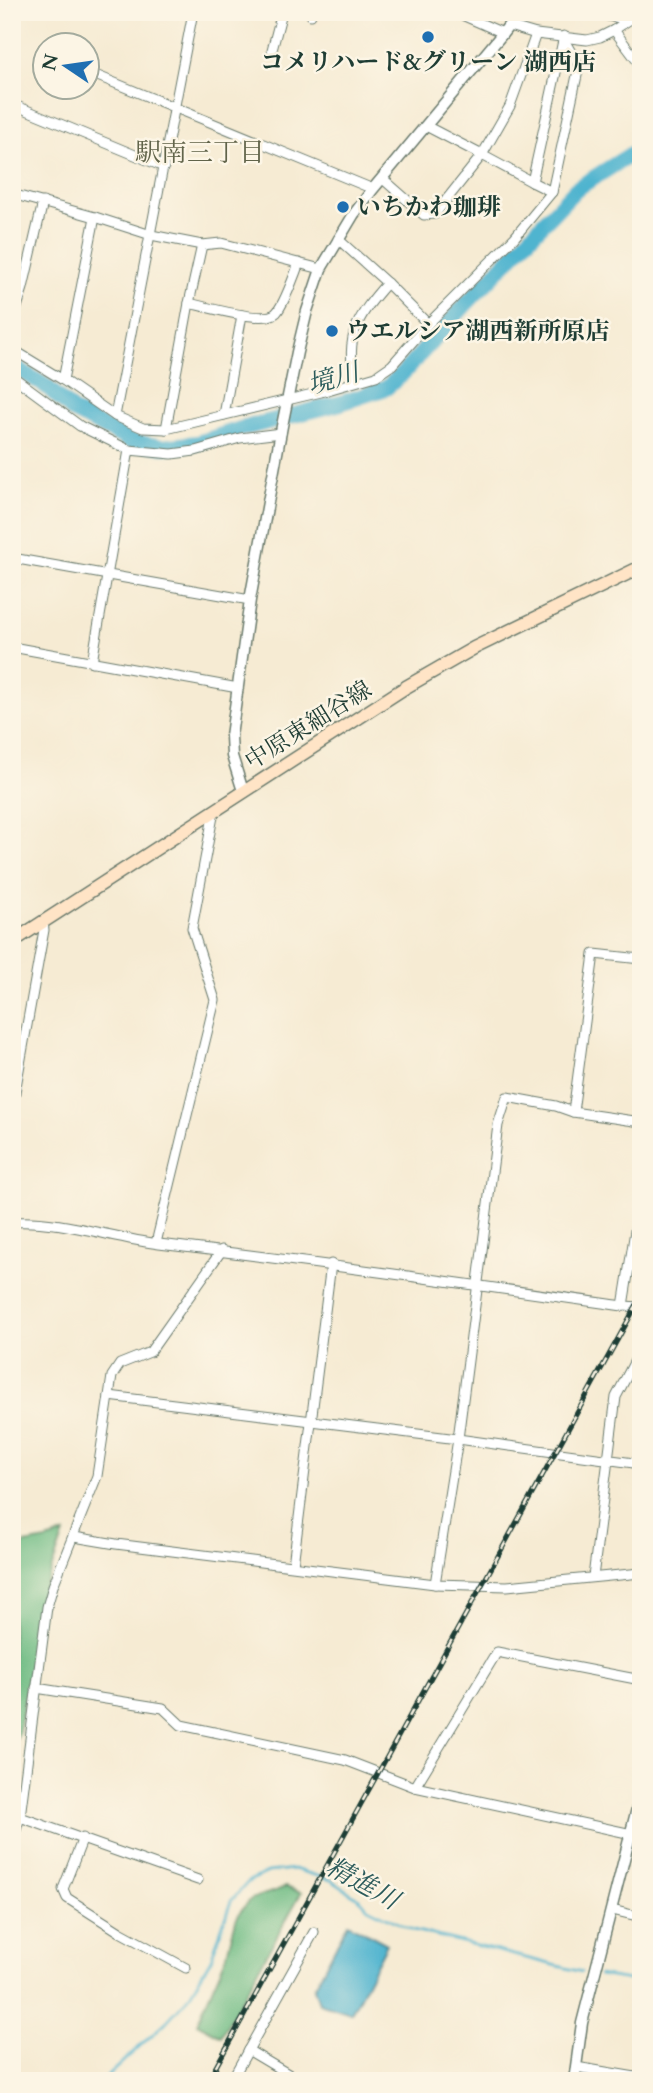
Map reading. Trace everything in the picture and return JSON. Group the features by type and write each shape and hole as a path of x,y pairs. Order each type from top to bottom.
{"main road":[{"name":"中原東細谷線","path":"12,942 406,687 474,648 641,568"}],"street":[{"path":"116,416 193,12"},
{"path":"272,50 282,12"},
{"path":"455,12 506,30 587,40 600,37 636,17"},
{"path":"243,791 232,756 231,736 250,600 304,321 321,269 373,189 519,12"},
{"path":"594,12 613,17 636,17"},
{"path":"614,30 641,66"},
{"path":"382,178 424,215 435,214 482,155 510,106 536,34"},
{"path":"533,182 564,38"},
{"path":"12,349 116,416 143,428 166,429 376,376 391,365 514,238 552,192 579,66 564,38"},
{"path":"102,77 373,189"},
{"path":"12,104 164,167"},
{"path":"426,126 552,192"},
{"path":"12,194 151,235 202,245 221,243 321,269"},
{"path":"12,323 43,202"},
{"path":"63,380 95,217"},
{"path":"338,239 428,324"},
{"path":"166,429 202,245"},
{"path":"189,303 269,317 278,312 299,263"},
{"path":"355,381 350,355 356,328 369,303 387,283"},
{"path":"12,285 23,288"},
{"path":"224,415 242,314"},
{"path":"12,376 80,426 129,450 172,454 195,451 282,430"},
{"path":"92,662 129,450"},
{"path":"12,558 250,600"},
{"path":"12,647 237,688"},
{"path":"156,1243 215,1000 192,928 214,811"},
{"path":"12,1109 44,930 43,922"},
{"path":"573,1112 594,954 641,959"},
{"path":"435,1584 458,1439 498,1125 507,1097 573,1112 641,1122"},
{"path":"623,1307 641,1193"},
{"path":"12,1222 48,1224 156,1243 331,1264 623,1307 641,1307"},
{"path":"12,1843 20,1817 47,1607 97,1476 112,1376 120,1364 150,1352 222,1250"},
{"path":"293,1565 331,1264"},
{"path":"593,1577 616,1398 641,1349"},
{"path":"109,1396 641,1464"},
{"path":"74,1536 116,1544 435,1584 507,1586 641,1573"},
{"path":"415,1787 496,1652 641,1680"},
{"path":"36,1688 163,1708 181,1725 345,1760 415,1787 636,1835"},
{"path":"574,2081 582,2023 612,1910 636,1835 641,1793"},
{"path":"20,1817 198,1880"},
{"path":"83,1838 63,1889 67,1898 120,1932 186,1968"},
{"path":"612,1910 641,1917"},
{"path":"231,2081 314,1932"},
{"path":"248,2050 300,2081"},
{"path":"576,2067 641,2078"}],"green space":[{"path":"64,1534 44,1590 18,1736 12,1743 12,1546"},
{"path":"286,1887 301,1893 221,2036 197,2023 226,1957 236,1920 251,1899"}],"water":[{"path":"348,1923 387,1944 351,2013 319,2003 314,1988"}],"waterway":[{"name":"境川","path":"12,365 47,387 74,412 130,441 163,447 197,443 386,388 576,189 641,148"},
{"name":"精進川","path":"102,2081 188,1998 211,1959 231,1901 249,1881 268,1872 294,1869 331,1880 361,1900 368,1908 413,1930 582,1972"},
{"name":"精進川","path":"599,1975 641,1982"}],"railway":[{"path":"208,2081 641,1297"}],"place":[{"name":"コメリハード&グリーン 湖西店","path":"428,37"},
{"name":"いちかわ珈琲","path":"343,207"},
{"name":"ウエルシア湖西新所原店","path":"332,331"}],"district":[{"name":"駅南三丁目","path":"200,152"}]}
